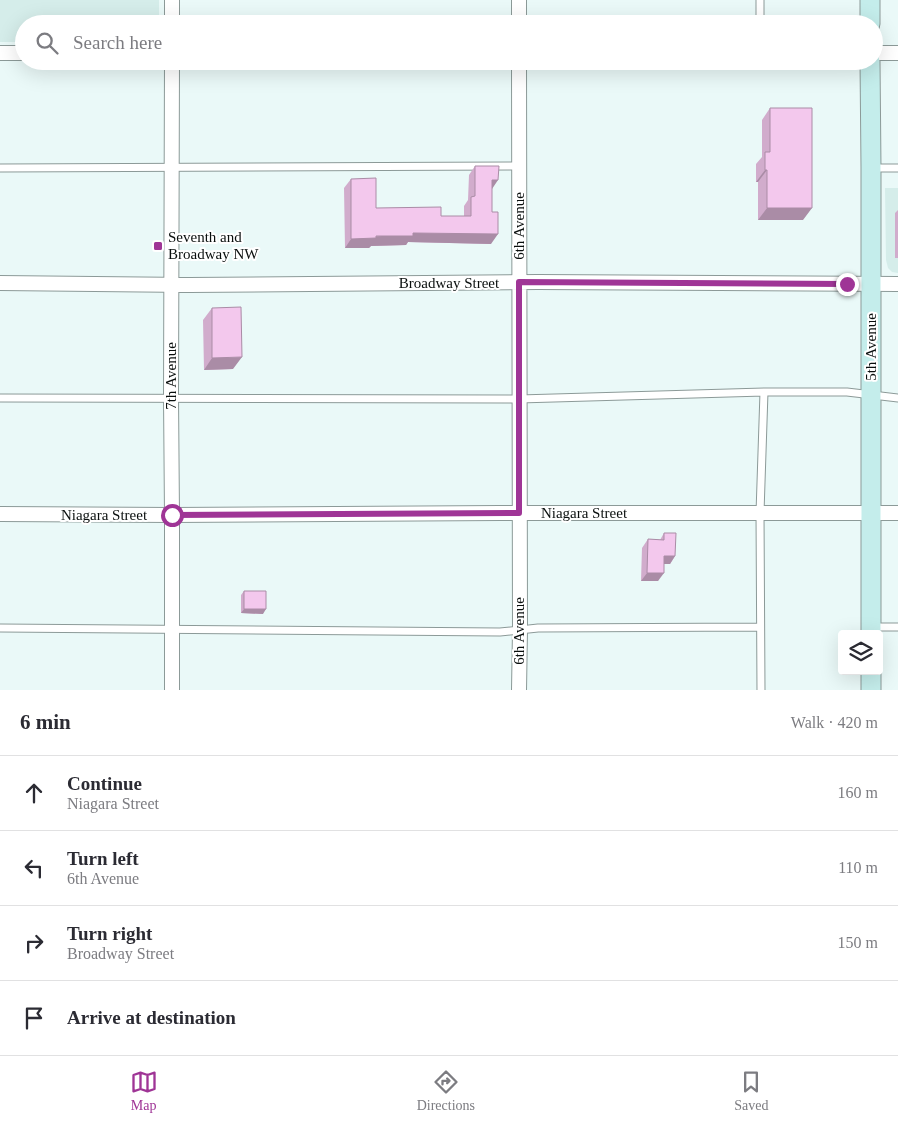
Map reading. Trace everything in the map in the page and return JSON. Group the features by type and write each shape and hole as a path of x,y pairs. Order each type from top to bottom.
{"main road":[{"path":"870,0 870,15"},
{"name":"5th Avenue","path":"870,70 871,630"},
{"path":"871,675 871,690"}],"street":[{"path":"172,0 172,15"},
{"path":"519,0 519,15"},
{"path":"0,53 15,53"},
{"path":"883,53 898,53"},
{"name":"7th Avenue","path":"172,70 172,690"},
{"name":"6th Avenue","path":"519,70 519,690"},
{"name":"Broadway Street","path":"0,284 519,282 898,284"},
{"name":"Niagara Street","path":"0,514 898,513"}],"lane":[{"path":"760,0 760,15"},
{"path":"0,168 520,166"},
{"path":"871,168 898,168"},
{"path":"760,690 760,513 764,392"},
{"path":"0,398 519,399 764,392 847,392 898,398"},
{"path":"0,628 500,632 538,628 760,627"},
{"path":"871,630 898,627"}],"shaded area":[{"path":"0,0 159,0 159,15 15,15 15,42 0,42"},
{"path":"885,188 898,188 898,273 892,272 888,268 886,260"}],"building":[{"path":"770,108 812,108 812,208 767,208 765,152 770,152"},
{"path":"475,166 499,166 498,180 492,180 492,212 498,212 498,234 413,233 413,236 376,236 376,238 351,239 351,179 376,178 376,208 441,207 441,216 471,216 471,197 475,196"},
{"path":"241,307 242,357 212,358 212,308"},
{"path":"664,533 676,533 675,556 664,556 664,573 647,573 648,539 664,540"},
{"path":"244,591 266,591 266,609 244,609"}],"place":[{"name":"Seventh and Broadway NW","path":"158,246"}],"route":[{"path":"172,515 519,513 519,282 847,284"}]}
